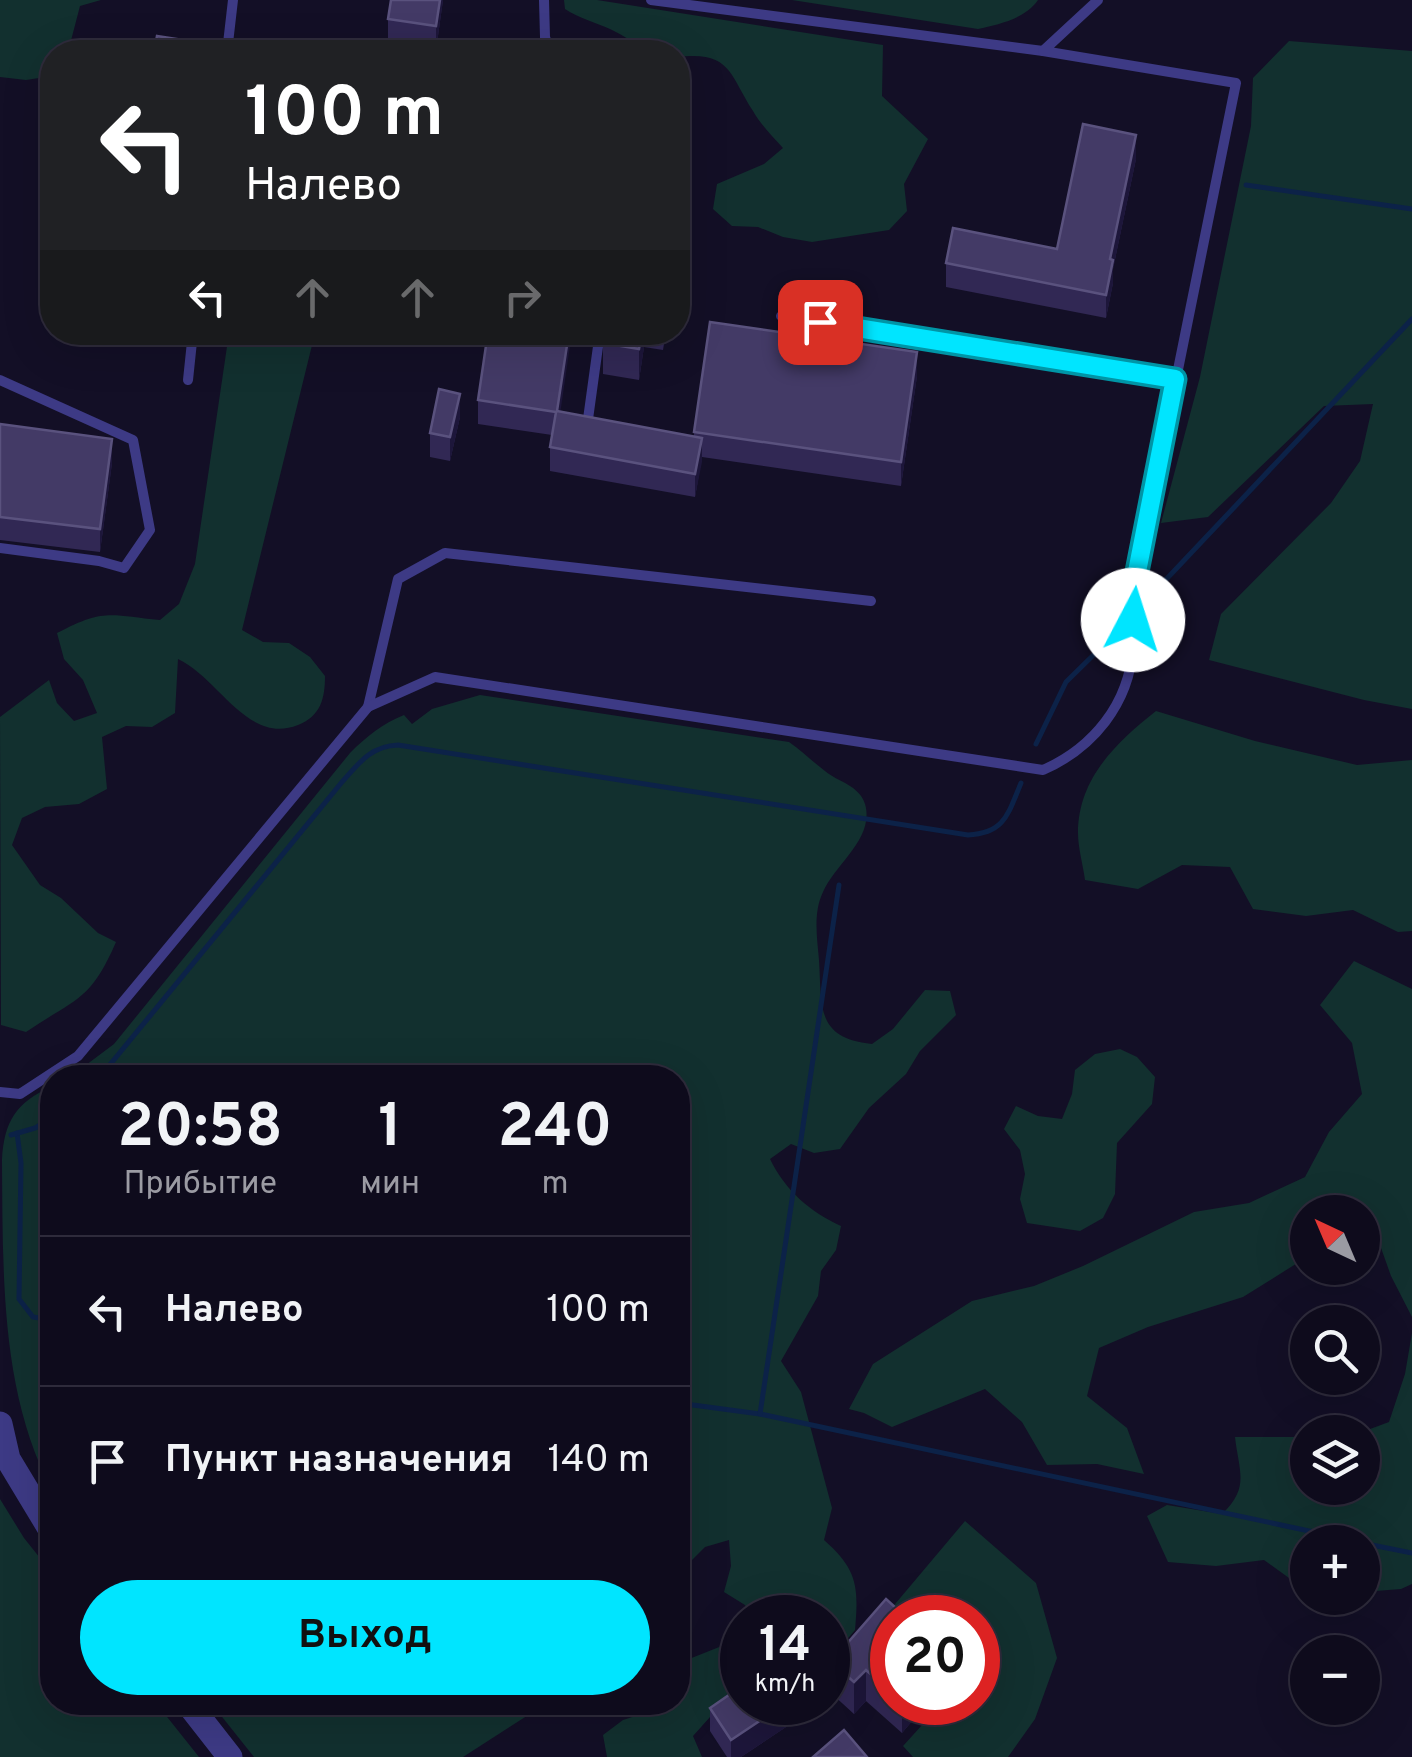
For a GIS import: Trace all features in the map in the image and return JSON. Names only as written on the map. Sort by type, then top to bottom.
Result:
[{"type":"street","points":[[0,1424],[8,1459],[40,1512]]},
{"type":"street","points":[[197,1715],[230,1757]]},
{"type":"lane","points":[[228,40],[233,0]]},
{"type":"lane","points":[[544,0],[546,40]]},
{"type":"lane","points":[[64,1065],[78,1056],[368,708],[435,677],[1043,770],[1088,744],[1117,702],[1134,649],[1133,592],[1236,83],[1042,51],[651,0]]},
{"type":"lane","points":[[1042,51],[1098,0]]},
{"type":"lane","points":[[781,316],[1175,379]]},
{"type":"lane","points":[[188,380],[192,345]]},
{"type":"lane","points":[[588,419],[598,345]]},
{"type":"lane","points":[[0,380],[133,440],[150,530],[124,568],[0,548]]},
{"type":"lane","points":[[368,708],[398,580],[445,553],[871,601]]},
{"type":"lane","points":[[0,1092],[20,1094],[40,1081]]},
{"type":"green space","points":[[0,0],[101,0],[80,6],[71,40],[40,40],[40,78],[0,77]]},
{"type":"green space","points":[[564,0],[597,0],[883,45],[882,96],[928,139],[904,184],[907,211],[889,230],[812,242],[758,227],[732,226],[713,209],[717,184],[764,164],[783,148],[760,121],[733,76],[719,62],[690,56],[690,40],[630,40],[565,9]]},
{"type":"green space","points":[[792,0],[1038,0],[1019,16],[978,29]]},
{"type":"green space","points":[[1289,41],[1412,51],[1412,709],[1209,660],[1221,614],[1331,503],[1360,461],[1373,404],[1324,406],[1208,517],[1161,523],[1200,377],[1251,126],[1253,78]]},
{"type":"green space","points":[[227,345],[312,345],[242,630],[263,642],[289,643],[310,657],[325,676],[323,699],[312,717],[298,725],[280,729],[264,726],[248,718],[178,659],[175,713],[152,727],[126,726],[102,737],[107,789],[79,804],[45,807],[22,818],[12,845],[40,885],[61,898],[98,933],[116,942],[98,977],[80,997],[26,1032],[1,1025],[0,717],[49,680],[57,703],[74,721],[97,713],[83,680],[64,659],[57,633],[107,615],[160,620],[179,604],[195,564]]},
{"type":"green space","points":[[480,695],[789,742],[853,788],[865,804],[864,828],[823,892],[818,908],[825,1017],[840,1035],[872,1044],[893,1029],[925,990],[950,991],[956,1015],[920,1051],[906,1074],[869,1108],[840,1149],[814,1153],[791,1144],[770,1159],[800,1199],[841,1226],[836,1250],[821,1271],[818,1296],[781,1361],[801,1392],[832,1508],[824,1540],[843,1560],[856,1590],[855,1630],[850,1636],[850,1595],[729,1595],[724,1592],[731,1566],[729,1540],[705,1547],[690,1562],[690,1065],[86,1065],[114,1044],[350,753],[382,726],[404,715],[412,724],[432,709]]},
{"type":"green space","points":[[1156,711],[1255,741],[1357,765],[1412,760],[1412,931],[1398,932],[1353,910],[1306,916],[1253,909],[1230,867],[1182,865],[1138,889],[1085,880],[1078,833],[1092,778],[1127,735]]},
{"type":"green space","points":[[1354,961],[1412,989],[1412,1317],[1380,1245],[1380,1195],[1290,1195],[1290,1268],[1243,1297],[1148,1327],[1099,1348],[1087,1396],[1127,1428],[1144,1474],[1097,1464],[1047,1465],[1022,1422],[985,1389],[892,1427],[849,1409],[873,1364],[972,1301],[1034,1286],[1194,1212],[1249,1203],[1305,1177],[1329,1132],[1362,1094],[1352,1043],[1320,1005]]},
{"type":"green space","points":[[1120,1049],[1137,1057],[1155,1077],[1152,1104],[1117,1143],[1115,1194],[1103,1218],[1080,1231],[1027,1223],[1020,1199],[1025,1174],[1020,1150],[1004,1129],[1016,1106],[1038,1116],[1062,1119],[1072,1094],[1075,1070],[1095,1054]]},
{"type":"green space","points":[[40,1093],[40,1463],[22,1413],[14,1372],[3,1245],[2,1160],[6,1134],[14,1115]]},
{"type":"green space","points":[[1412,1333],[1412,1584],[1380,1591],[1380,1525],[1290,1525],[1290,1579],[1264,1560],[1216,1566],[1168,1562],[1147,1516],[1167,1505],[1222,1514],[1239,1487],[1235,1437],[1290,1437],[1290,1505],[1380,1505],[1380,1425],[1389,1422],[1405,1374]]},
{"type":"green space","points":[[0,1499],[40,1558],[40,1715],[166,1715],[199,1757],[0,1757]]},
{"type":"green space","points":[[965,1521],[1036,1583],[1057,1658],[1035,1719],[1008,1757],[913,1757],[903,1746],[922,1725],[1000,1725],[1000,1595],[903,1595]]},
{"type":"green space","points":[[720,1647],[720,1711],[693,1736],[702,1757],[607,1757],[603,1735],[623,1720],[638,1715],[690,1715],[690,1659]]},
{"type":"green space","points":[[221,1715],[528,1715],[463,1757],[254,1757]]},
{"type":"building","points":[[391,0],[440,0],[436,26],[388,19]]},
{"type":"building","points":[[1083,124],[1136,135],[1106,295],[946,263],[953,228],[1057,249]]},
{"type":"building","points":[[710,322],[917,352],[901,462],[694,432]]},
{"type":"building","points":[[486,345],[567,345],[557,411],[702,438],[695,474],[550,447],[556,412],[478,400]]},
{"type":"building","points":[[439,389],[460,394],[450,437],[430,433]]},
{"type":"building","points":[[0,424],[112,439],[100,529],[0,517]]},
{"type":"building","points":[[870,1617],[870,1674],[866,1670],[854,1682],[850,1679],[850,1640]]},
{"type":"building","points":[[720,1701],[720,1723],[710,1708]]},
{"type":"building","points":[[721,1725],[754,1725],[731,1740]]},
{"type":"building","points":[[844,1730],[867,1757],[813,1757]]},
{"type":"waterway","points":[[1246,185],[1412,209]]},
{"type":"waterway","points":[[1141,606],[1412,319]]},
{"type":"waterway","points":[[1036,744],[1066,682],[1123,626]]},
{"type":"waterway","points":[[110,1065],[342,782],[366,757],[389,746],[968,835],[998,826],[1021,783]]},
{"type":"waterway","points":[[760,1414],[839,885]]},
{"type":"waterway","points":[[11,1135],[40,1125]]},
{"type":"waterway","points":[[17,1133],[21,1163],[19,1299],[33,1317],[40,1318]]},
{"type":"waterway","points":[[690,1405],[760,1414],[1290,1527]]},
{"type":"waterway","points":[[1380,1547],[1412,1553]]},
{"type":"route","points":[[820,322],[1175,379],[1133,592],[1133,620]]}]
